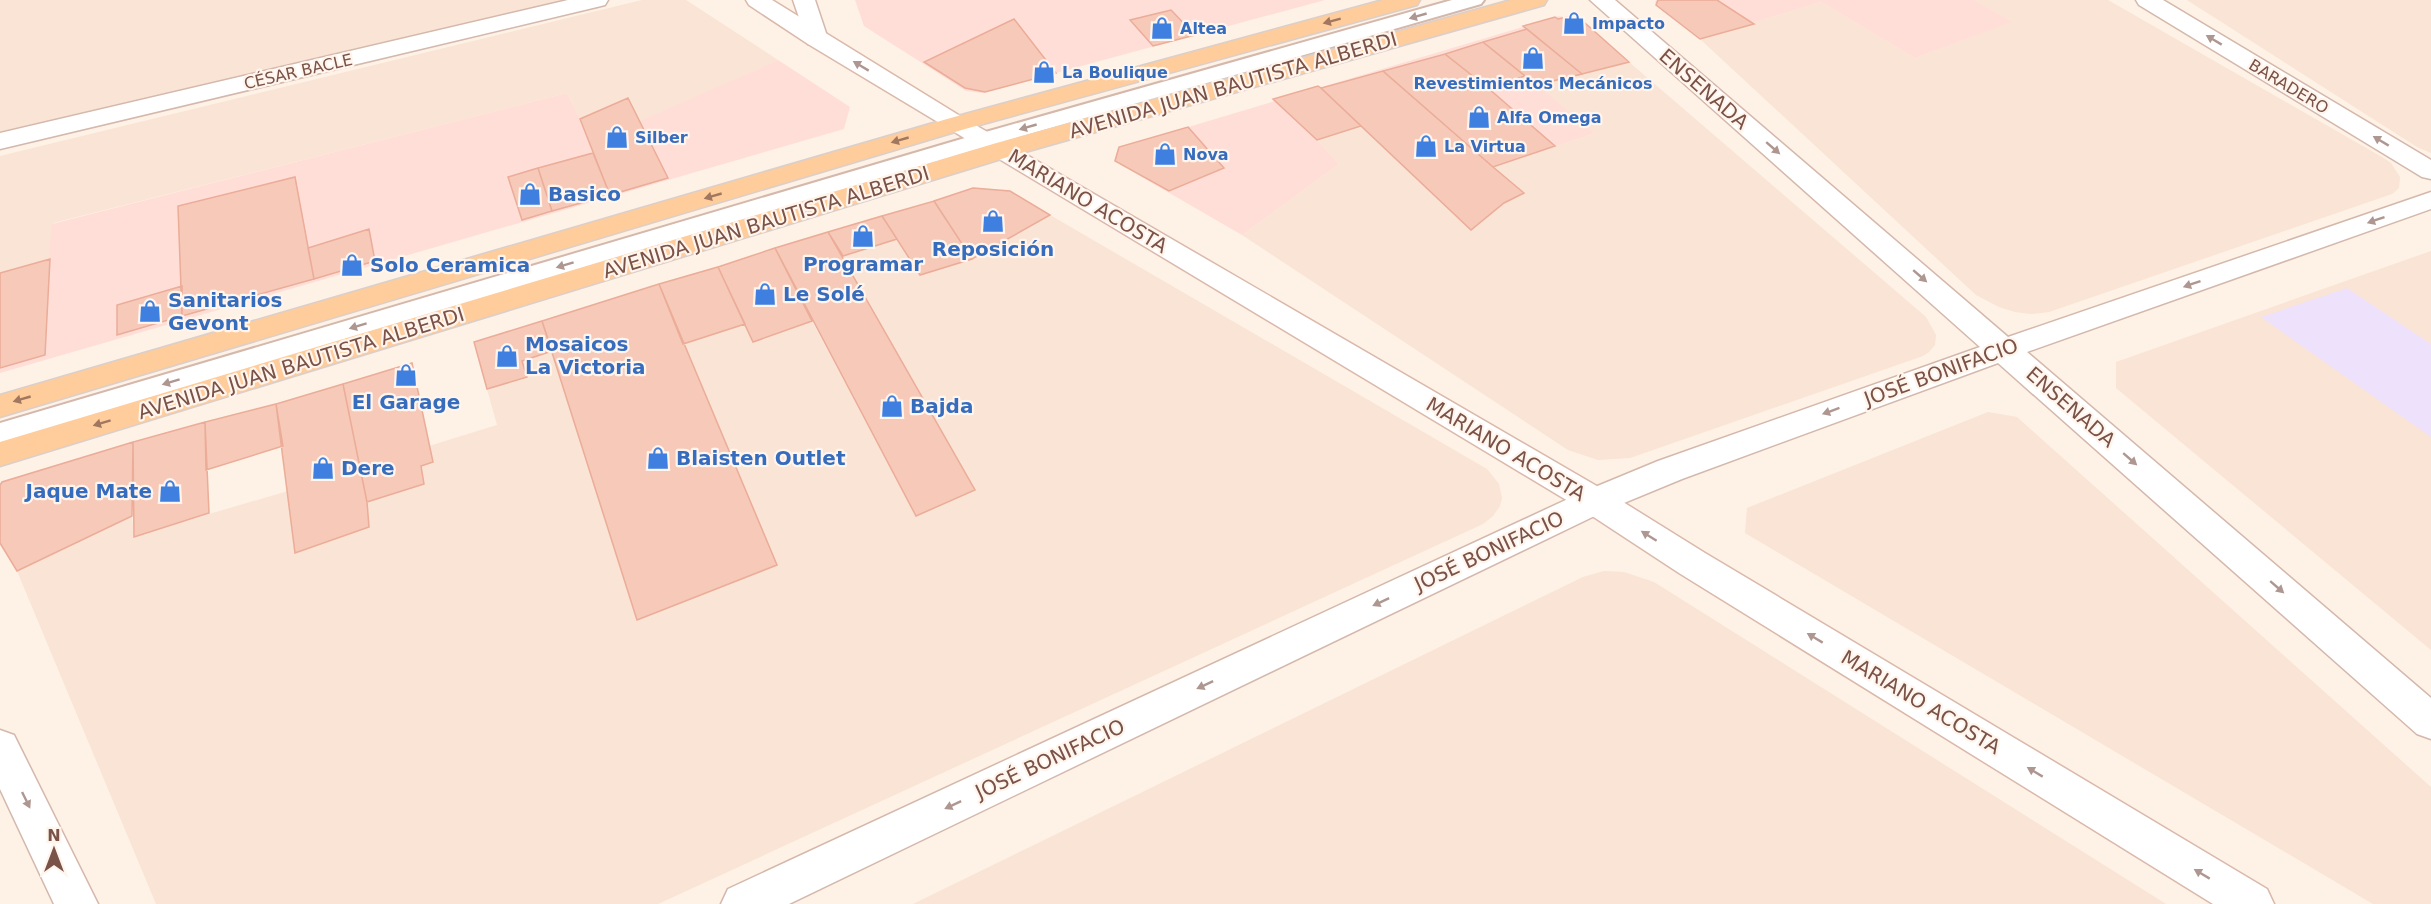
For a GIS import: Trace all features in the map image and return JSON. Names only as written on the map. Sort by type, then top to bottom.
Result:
[{"type":"main road","name":"AVENIDA JUAN BAUTISTA ALBERDI","points":[[0,406],[956,124],[1409,0]]},
{"type":"main road","name":"AVENIDA JUAN BAUTISTA ALBERDI","points":[[0,454],[993,145],[1536,0]]},
{"type":"street","name":"CÉSAR BACLE","points":[[0,141],[597,0]]},
{"type":"street","name":"MARIANO ACOSTA","points":[[757,0],[816,39],[956,124],[1595,501],[1713,576],[2252,904]]},
{"type":"street","points":[[804,0],[816,39]]},
{"type":"street","name":"ENSENADA","points":[[1601,0],[2005,349],[2431,722]]},
{"type":"street","name":"BARADERO","points":[[2147,0],[2431,171]]},
{"type":"street","name":"JOSÉ BONIFACIO","points":[[743,904],[1595,501],[1670,470],[2005,349],[2431,200]]},
{"type":"street","points":[[0,747],[76,904]]},
{"type":"lane","points":[[0,433],[993,145],[1474,0]]},
{"type":"shaded area","points":[[0,0],[565,0],[0,132]]},
{"type":"shaded area","points":[[642,0],[686,0],[778,60],[640,122],[580,119],[567,93],[53,223],[50,259],[0,273],[0,156]]},
{"type":"shaded area","points":[[855,0],[1325,0],[982,93],[966,91],[864,26]]},
{"type":"shaded area","points":[[1656,0],[1974,0],[2012,22],[1915,58],[1821,2],[1700,39],[1655,3]]},
{"type":"shaded area","points":[[1974,0],[2108,0],[2382,157],[2391,163],[2400,177],[2399,188],[2392,194],[2049,312],[2031,314],[2015,312],[1999,307],[1976,295],[1700,39],[1821,2],[1915,58],[2011,22]]},
{"type":"shaded area","points":[[2187,0],[2431,0],[2431,153],[2417,147]]},
{"type":"shaded area","points":[[1559,16],[1578,20],[1629,62],[1537,85],[1595,133],[1494,167],[1524,193],[1504,203],[1471,230],[1361,126],[1317,140],[1339,164],[1242,235],[1114,161],[1118,148]]},
{"type":"shaded area","points":[[778,60],[850,107],[844,129],[0,373],[0,273],[49,259],[52,224],[567,93],[580,119],[628,98],[640,121]]},
{"type":"shaded area","points":[[1629,62],[1926,317],[1936,335],[1935,345],[1929,352],[1630,458],[1598,460],[1568,450],[1242,235],[1339,164],[1317,140],[1361,126],[1471,229],[1493,167],[1595,133],[1536,85]]},
{"type":"shaded area","points":[[1050,215],[1487,469],[1499,484],[1502,498],[1500,506],[1483,524],[658,904],[156,904],[17,571],[132,516],[134,536],[288,491],[295,553],[369,527],[367,502],[424,484],[421,466],[429,446],[497,425],[487,389],[526,377],[522,361],[552,351],[637,620],[683,344],[745,324],[753,342],[812,321],[915,515],[975,490],[843,256],[897,239],[972,259]]},
{"type":"shaded area","points":[[2431,251],[2431,650],[2116,388],[2116,362]]},
{"type":"shaded area","points":[[2347,288],[2431,344],[2431,437],[2261,317]]},
{"type":"shaded area","points":[[1988,412],[2017,417],[2431,787],[2431,904],[2373,904],[1745,533],[1747,508]]},
{"type":"shaded area","points":[[1604,571],[1624,572],[1654,582],[2166,904],[913,904],[1583,577]]},
{"type":"building","points":[[1658,0],[1717,0],[1754,24],[1700,39],[1656,5]]},
{"type":"building","name":"Altea","points":[[1171,10],[1195,35],[1153,46],[1130,20]]},
{"type":"building","points":[[1571,16],[1580,23],[1585,23],[1629,62],[1582,74],[1523,26],[1555,17],[1558,19]]},
{"type":"building","points":[[1014,19],[1056,73],[985,92],[965,88],[924,62]]},
{"type":"building","name":"Revestimientos Mecánicos","points":[[1527,29],[1582,74],[1536,85],[1483,42]]},
{"type":"building","points":[[1483,42],[1525,76],[1488,88],[1445,54]]},
{"type":"building","name":"Alfa Omega","points":[[1445,54],[1555,146],[1493,167],[1383,71]]},
{"type":"building","name":"La Virtua","points":[[1383,71],[1524,193],[1504,203],[1471,230],[1321,88]]},
{"type":"building","points":[[1318,86],[1361,126],[1317,140],[1273,99]]},
{"type":"building","name":"Silber","points":[[628,98],[668,178],[610,195],[580,119]]},
{"type":"building","name":"Nova","points":[[1188,127],[1224,168],[1169,191],[1115,161],[1119,147]]},
{"type":"building","points":[[593,153],[610,195],[552,211],[538,168]]},
{"type":"building","name":"Basico","points":[[538,168],[552,211],[522,220],[508,177]]},
{"type":"building","points":[[295,177],[314,279],[182,316],[178,206]]},
{"type":"building","name":"Reposición","points":[[973,188],[1010,191],[1050,215],[972,259],[934,201]]},
{"type":"building","points":[[934,201],[972,259],[920,275],[882,216]]},
{"type":"building","name":"Programar","points":[[882,216],[897,239],[843,256],[828,232]]},
{"type":"building","points":[[369,229],[375,261],[314,279],[308,248]]},
{"type":"building","name":"Bajda","points":[[828,232],[975,490],[916,516],[775,248]]},
{"type":"building","name":"Le Solé","points":[[775,248],[812,321],[753,342],[718,267]]},
{"type":"building","points":[[50,259],[45,355],[0,368],[0,273]]},
{"type":"building","points":[[718,267],[745,324],[683,344],[659,284]]},
{"type":"building","name":"Blaisten Outlet","points":[[659,284],[777,565],[637,620],[542,321]]},
{"type":"building","name":"Sanitarios Gevont","points":[[182,286],[182,316],[117,335],[117,305]]},
{"type":"building","name":"Mosaicos La Victoria","points":[[542,321],[552,351],[522,361],[527,377],[487,389],[474,342]]},
{"type":"building","points":[[412,363],[433,462],[421,466],[424,484],[367,502],[343,384]]},
{"type":"building","name":"Dere","points":[[343,384],[367,502],[369,527],[295,553],[276,404]]},
{"type":"building","points":[[276,404],[283,446],[206,470],[205,422]]},
{"type":"building","name":"Jaque Mate","points":[[205,422],[209,513],[134,537],[133,442]]},
{"type":"building","points":[[133,442],[132,516],[17,571],[0,543],[0,485],[2,482]]},
{"type":"place","name":"Impacto","points":[[1574,23]]},
{"type":"place","name":"Altea","points":[[1162,28]]},
{"type":"place","name":"Revestimientos Mecánicos","points":[[1533,58]]},
{"type":"place","name":"La Boulique","points":[[1044,72]]},
{"type":"place","name":"Alfa Omega","points":[[1479,117]]},
{"type":"place","name":"Silber","points":[[617,137]]},
{"type":"place","name":"La Virtua","points":[[1426,146]]},
{"type":"place","name":"Nova","points":[[1165,154]]},
{"type":"place","name":"Basico","points":[[530,194]]},
{"type":"place","name":"Reposición","points":[[993,221]]},
{"type":"place","name":"Programar","points":[[863,236]]},
{"type":"place","name":"Solo Ceramica","points":[[352,265]]},
{"type":"place","name":"Le Solé","points":[[765,294]]},
{"type":"place","name":"Sanitarios Gevont","points":[[150,311]]},
{"type":"place","name":"Mosaicos La Victoria","points":[[507,356]]},
{"type":"place","name":"El Garage","points":[[406,375]]},
{"type":"place","name":"Bajda","points":[[892,406]]},
{"type":"place","name":"Blaisten Outlet","points":[[658,458]]},
{"type":"place","name":"Dere","points":[[323,468]]},
{"type":"place","name":"Jaque Mate","points":[[170,491]]}]
